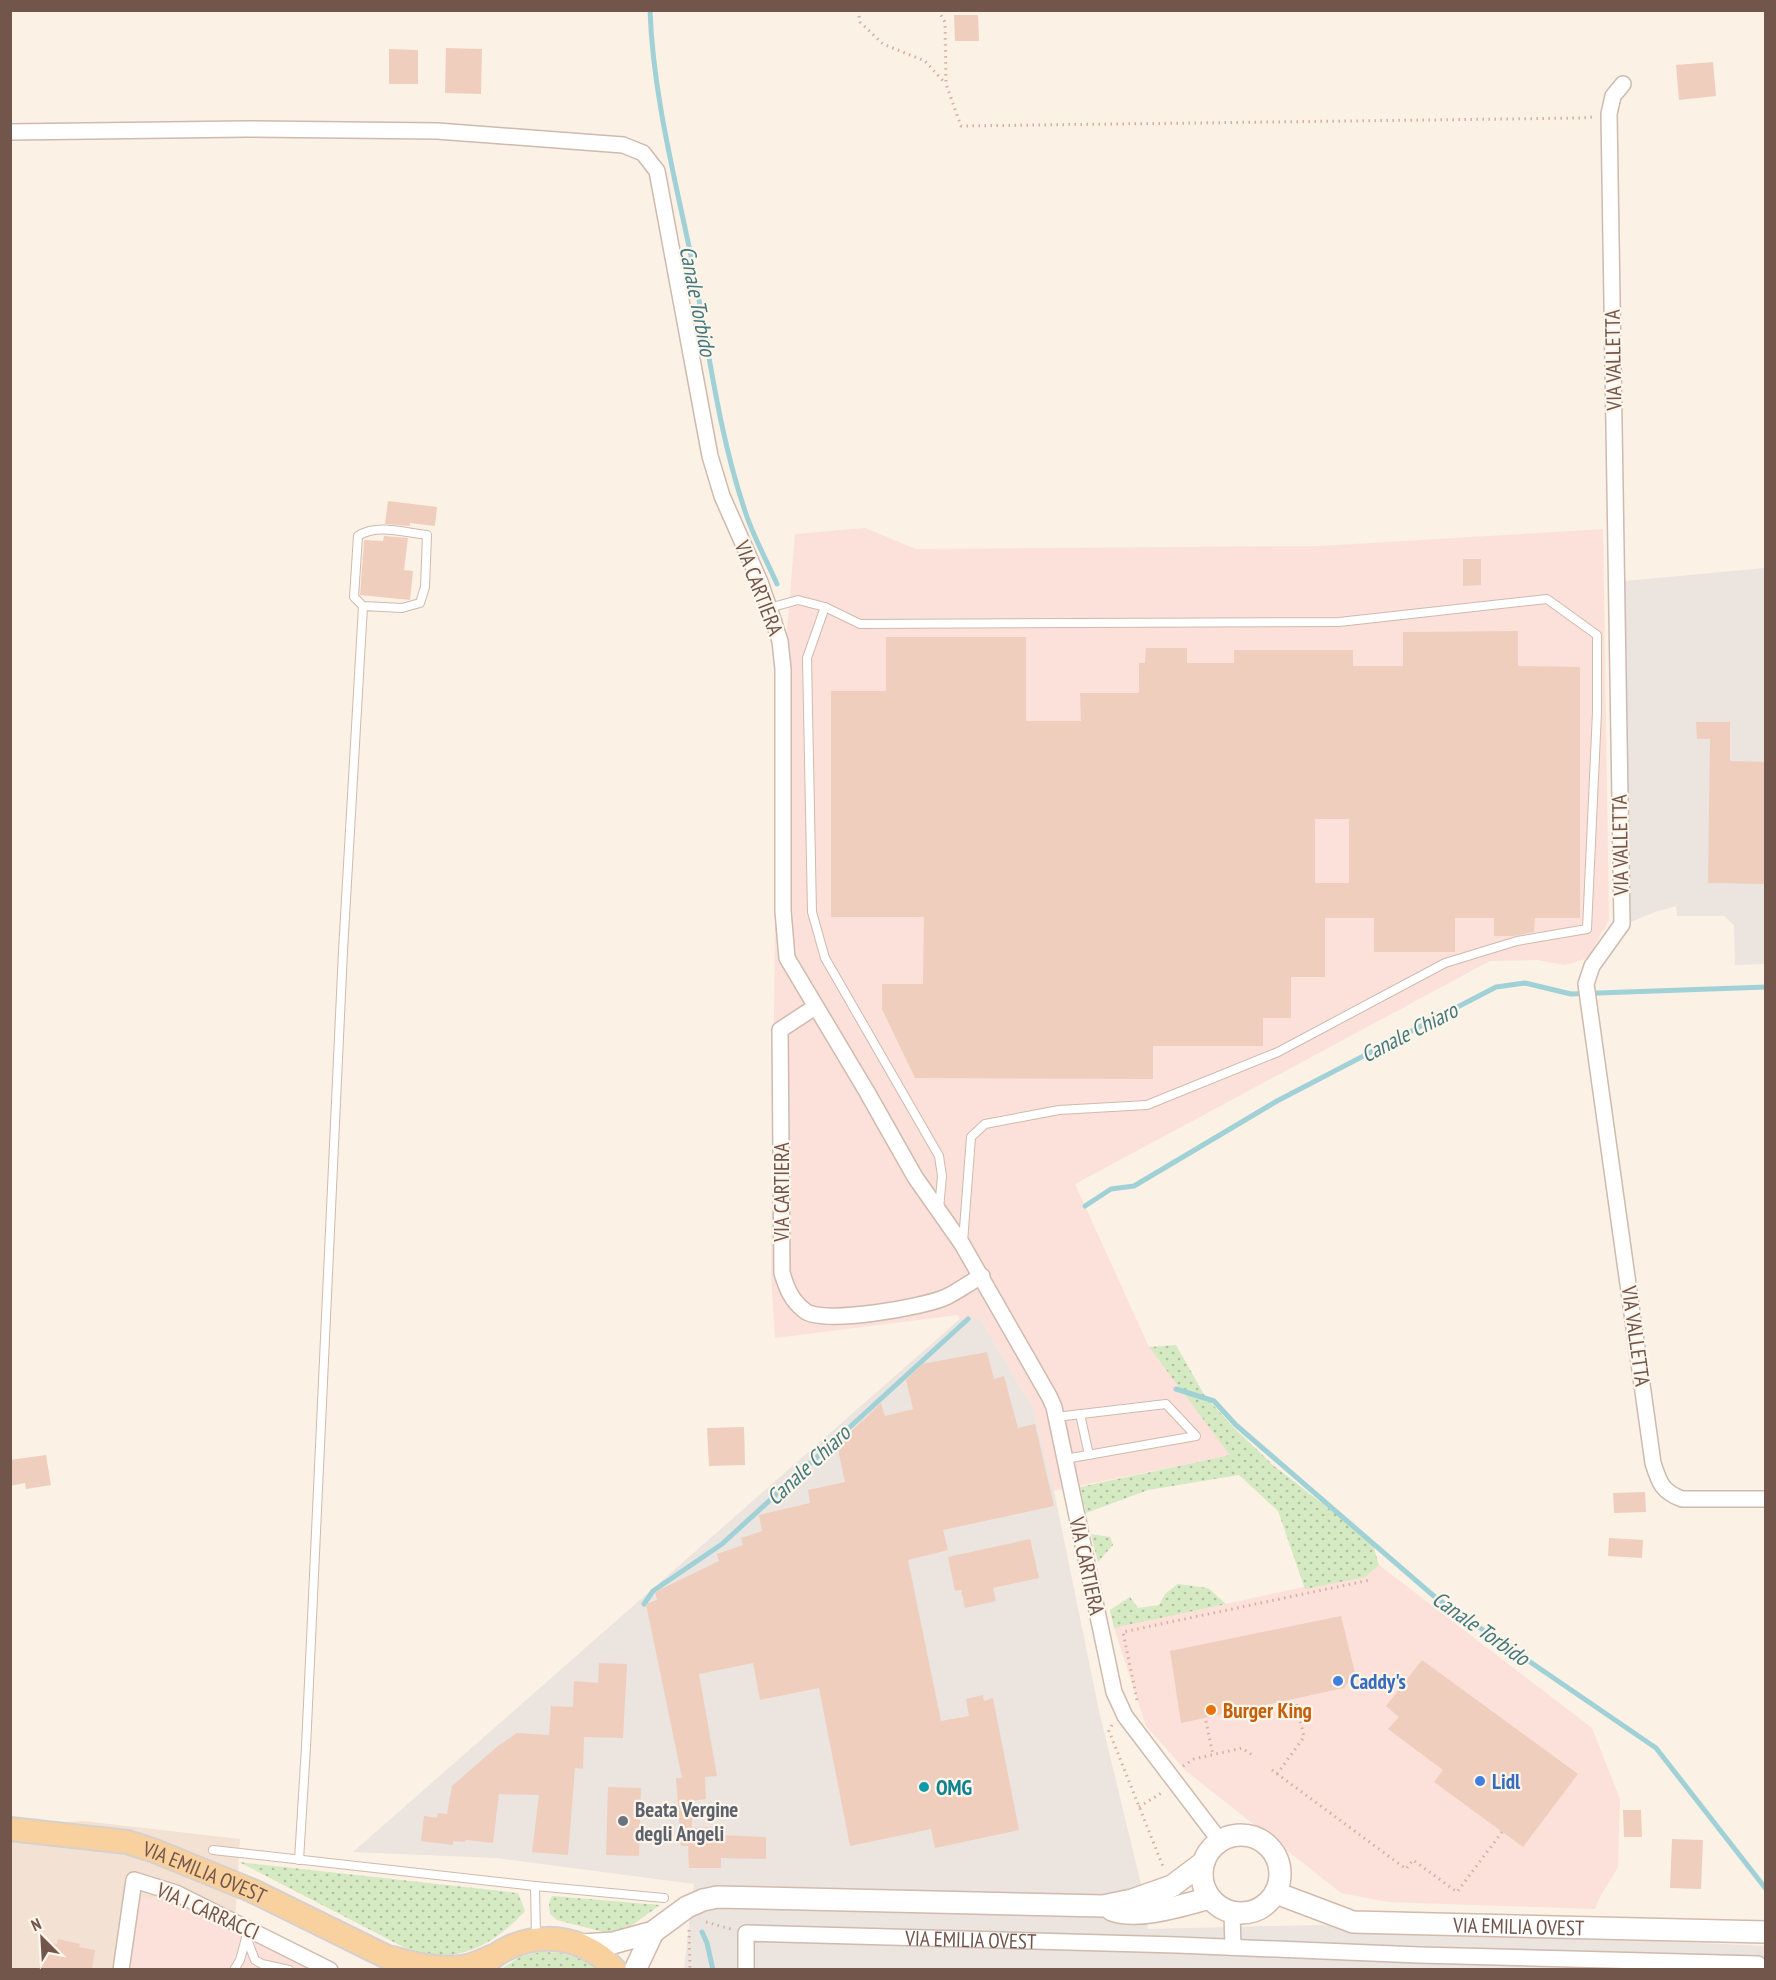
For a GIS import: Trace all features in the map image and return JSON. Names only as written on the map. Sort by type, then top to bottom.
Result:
[{"type":"main road","name":"VIA EMILIA OVEST","points":[[10,1829],[127,1842],[155,1851],[253,1891],[387,1957],[406,1970]]},
{"type":"main road","points":[[1245,1835],[1257,1838],[1268,1845],[1276,1856],[1280,1868],[1280,1881],[1276,1893],[1268,1903],[1257,1910],[1245,1913],[1232,1912],[1220,1907],[1210,1899],[1203,1881],[1204,1862],[1210,1850],[1220,1841],[1232,1836],[1245,1835]]},
{"type":"main road","name":"VIA EMILIA OVEST","points":[[583,1946],[613,1943],[653,1932],[695,1904],[730,1897],[1103,1906],[1132,1900],[1172,1886],[1204,1862]]},
{"type":"main road","name":"VIA EMILIA OVEST","points":[[1276,1893],[1353,1922],[1766,1932]]},
{"type":"main road","name":"VIA EMILIA OVEST","points":[[1103,1906],[1122,1914],[1152,1911],[1210,1899]]},
{"type":"main road","name":"VIA EMILIA OVEST","points":[[635,1970],[653,1932]]},
{"type":"main road","points":[[536,1938],[560,1939],[583,1946],[597,1953],[615,1970]]},
{"type":"main road","name":"VIA EMILIA OVEST","points":[[387,1957],[418,1966],[465,1967],[485,1963],[512,1945],[536,1938]]},
{"type":"street","name":"VIA VALLETTA","points":[[1623,84],[1613,96],[1609,114],[1622,924],[1592,966],[1587,990],[1653,1463],[1657,1475],[1670,1495],[1682,1499],[1766,1499]]},
{"type":"street","name":"VIA CARTIERA","points":[[10,132],[246,129],[436,131],[623,145],[643,153],[657,171],[710,456],[722,496],[760,582],[780,641],[783,669],[784,944],[787,958],[915,1177],[982,1276],[1049,1396],[1056,1417],[1114,1692],[1125,1716],[1220,1841]]},
{"type":"street","name":"VIA CARTIERA","points":[[816,1007],[780,1030],[782,1273],[789,1294],[807,1313],[825,1317],[880,1312],[946,1298],[982,1276]]},
{"type":"street","name":"VIA I CARRACCI","points":[[121,1970],[134,1880],[177,1893],[248,1933],[330,1970]]},
{"type":"street","points":[[1232,1912],[1233,1947]]},
{"type":"street","points":[[746,1934],[746,1970]]},
{"type":"street","name":"VIA EMILIA OVEST","points":[[746,1934],[1233,1947],[1418,1962],[1758,1964],[1758,1970]]},
{"type":"lane","points":[[299,1860],[343,951],[363,606],[354,597],[358,536],[374,529],[427,535],[425,587],[420,603],[402,608],[363,606]]},
{"type":"lane","points":[[769,608],[798,600],[825,607],[860,624],[1339,622],[1547,598],[1597,635],[1597,712],[1587,929],[1517,941],[1445,963],[1278,1052],[1148,1105],[1059,1110],[985,1124],[970,1137],[962,1244]]},
{"type":"lane","points":[[825,607],[807,658],[812,912],[825,958],[939,1156],[942,1176],[939,1211]]},
{"type":"lane","points":[[1056,1417],[1166,1404],[1196,1436],[1065,1459]]},
{"type":"lane","points":[[1080,1414],[1089,1455]]},
{"type":"lane","points":[[213,1850],[664,1898]]},
{"type":"lane","points":[[535,1886],[536,1938]]},
{"type":"lane","points":[[234,1970],[240,1960],[248,1933]]},
{"type":"lane","points":[[248,1933],[255,1960],[262,1964],[289,1970]]},
{"type":"lane","points":[[240,1960],[241,1970]]},
{"type":"path","points":[[858,10],[860,22],[883,44],[925,61],[946,84]]},
{"type":"path","points":[[938,10],[945,22],[946,84],[961,126],[1582,118],[1609,114]]},
{"type":"path","points":[[1138,1706],[1123,1632],[1370,1580]]},
{"type":"path","points":[[1277,1774],[1304,1737],[1296,1702]]},
{"type":"path","points":[[1118,1721],[1110,1727],[1109,1731],[1168,1879]]},
{"type":"path","points":[[1206,1721],[1213,1755]]},
{"type":"path","points":[[1184,1772],[1183,1765],[1189,1761],[1242,1748],[1254,1758]]},
{"type":"path","points":[[1272,1770],[1406,1869],[1413,1860],[1457,1892],[1502,1832]]},
{"type":"path","points":[[1139,1807],[1165,1790]]},
{"type":"path","points":[[690,1970],[688,1930],[708,1921],[746,1934]]},
{"type":"shaded area","points":[[865,528],[916,549],[1320,546],[1603,529],[1609,920],[1588,958],[1565,965],[1537,960],[1490,961],[1075,1184],[1149,1347],[1231,1455],[1054,1491],[1033,1408],[980,1319],[960,1319],[958,1315],[775,1338],[771,1274],[777,751],[795,534]]},
{"type":"shaded area","points":[[1765,568],[1765,964],[1735,965],[1734,925],[1724,916],[1677,916],[1676,906],[1631,922],[1614,582]]},
{"type":"shaded area","points":[[960,1319],[980,1319],[1033,1408],[1054,1491],[1099,1711],[1141,1884],[1148,1929],[1320,1925],[1765,1946],[1765,1969],[684,1969],[694,1884],[496,1858],[353,1852]]},
{"type":"shaded area","points":[[1379,1565],[1592,1728],[1620,1799],[1618,1867],[1595,1909],[1388,1902],[1341,1893],[1186,1771],[1146,1726],[1114,1628],[1369,1573]]},
{"type":"shaded area","points":[[83,1821],[240,1839],[235,1923],[140,1897],[130,1969],[11,1970],[11,1825]]},
{"type":"shaded area","points":[[140,1896],[235,1923],[322,1970],[130,1970]]},
{"type":"green space","points":[[1176,1345],[1205,1396],[1236,1430],[1274,1466],[1372,1542],[1379,1565],[1365,1577],[1305,1589],[1278,1511],[1239,1475],[1148,1490],[1086,1513],[1080,1487],[1230,1455],[1149,1347]]},
{"type":"green space","points":[[1091,1534],[1110,1537],[1113,1545],[1098,1562]]},
{"type":"green space","points":[[1178,1584],[1208,1588],[1226,1604],[1114,1628],[1110,1610],[1130,1597],[1138,1608],[1159,1605],[1165,1594]]},
{"type":"green space","points":[[239,1862],[518,1893],[525,1911],[508,1928],[479,1947],[441,1956],[415,1953]]},
{"type":"green space","points":[[552,1896],[660,1905],[631,1926],[607,1933],[557,1920],[550,1914],[549,1903]]},
{"type":"green space","points":[[541,1952],[571,1956],[598,1969],[500,1970],[521,1956]]},
{"type":"building","points":[[954,15],[978,15],[979,41],[955,41]]},
{"type":"building","points":[[446,48],[482,49],[481,94],[445,93]]},
{"type":"building","points":[[389,49],[418,50],[418,84],[389,84]]},
{"type":"building","points":[[1713,62],[1716,96],[1679,100],[1676,65]]},
{"type":"building","points":[[388,501],[437,507],[435,526],[410,523],[410,526],[385,524]]},
{"type":"building","points":[[384,536],[408,538],[404,570],[413,571],[410,600],[360,595],[364,540],[383,541]]},
{"type":"building","points":[[1463,559],[1481,559],[1481,585],[1463,586]]},
{"type":"building","points":[[1518,631],[1518,666],[1580,667],[1580,918],[1535,918],[1534,932],[1514,936],[1494,936],[1494,918],[1455,918],[1455,952],[1374,952],[1374,918],[1325,918],[1325,977],[1291,977],[1291,1018],[1263,1018],[1263,1046],[1153,1046],[1153,1079],[915,1078],[882,1009],[882,984],[923,984],[924,917],[831,917],[831,691],[886,691],[886,637],[1026,637],[1026,721],[1081,721],[1080,693],[1139,693],[1139,663],[1145,663],[1146,648],[1187,648],[1187,663],[1234,663],[1234,650],[1353,650],[1353,666],[1403,666],[1403,632]],"holes":[[[1315,819],[1349,819],[1349,883],[1315,883]]]},
{"type":"building","points":[[1696,722],[1730,722],[1730,761],[1766,762],[1766,884],[1708,883],[1710,739],[1697,739]]},
{"type":"building","points":[[987,1352],[994,1379],[1004,1376],[1018,1428],[1035,1424],[1054,1506],[943,1530],[948,1550],[908,1560],[941,1721],[969,1716],[966,1699],[983,1695],[984,1701],[993,1698],[1019,1830],[935,1848],[931,1829],[850,1846],[819,1688],[760,1700],[753,1663],[699,1674],[717,1776],[705,1777],[706,1799],[692,1801],[692,1828],[721,1827],[721,1835],[766,1837],[766,1859],[721,1858],[721,1868],[689,1868],[688,1846],[681,1846],[676,1778],[682,1778],[646,1604],[657,1600],[655,1592],[719,1561],[717,1554],[743,1545],[741,1538],[762,1531],[759,1515],[810,1503],[808,1490],[845,1482],[837,1445],[881,1403],[885,1416],[913,1409],[906,1380],[922,1364]]},
{"type":"building","points":[[744,1427],[745,1465],[709,1466],[707,1428]]},
{"type":"building","points":[[46,1455],[51,1485],[26,1489],[25,1483],[10,1486],[10,1460]]},
{"type":"building","points":[[1645,1492],[1646,1512],[1614,1513],[1613,1493]]},
{"type":"building","points":[[1609,1538],[1643,1540],[1642,1558],[1608,1556]]},
{"type":"building","points":[[1030,1539],[1039,1578],[993,1588],[996,1601],[965,1608],[961,1590],[955,1591],[948,1557]]},
{"type":"building","points":[[1341,1616],[1355,1673],[1344,1688],[1181,1723],[1170,1651]]},
{"type":"building","points":[[1422,1660],[1578,1774],[1523,1847],[1434,1782],[1443,1770],[1388,1729],[1399,1717],[1386,1706]]},
{"type":"building","points":[[599,1663],[627,1664],[623,1738],[584,1737],[583,1769],[575,1768],[568,1855],[532,1852],[539,1795],[499,1794],[493,1843],[466,1840],[465,1842],[453,1841],[453,1845],[421,1841],[424,1816],[437,1818],[438,1813],[447,1814],[452,1786],[499,1745],[517,1733],[549,1735],[551,1706],[573,1707],[574,1681],[598,1683]]},
{"type":"building","name":"Beata Vergine degli Angeli","points":[[608,1787],[641,1788],[639,1856],[606,1855]]},
{"type":"building","points":[[1623,1810],[1641,1810],[1642,1837],[1624,1837]]},
{"type":"building","points":[[1672,1839],[1703,1840],[1701,1889],[1670,1888]]},
{"type":"building","points":[[58,1939],[95,1950],[92,1970],[39,1970],[44,1942],[57,1944]]},
{"type":"waterway","name":"Canale Torbido","points":[[650,10],[660,105],[728,452],[746,514],[777,584]]},
{"type":"waterway","name":"Canale Chiaro","points":[[1085,1206],[1111,1189],[1134,1186],[1277,1101],[1496,987],[1525,983],[1571,994],[1766,987]]},
{"type":"waterway","name":"Canale Chiaro","points":[[644,1604],[653,1591],[722,1544],[968,1319]]},
{"type":"waterway","name":"Canale Torbido","points":[[1176,1389],[1214,1401],[1236,1425],[1435,1597],[1656,1748],[1766,1889]]},
{"type":"waterway","name":"Canale Chiaro","points":[[702,1932],[713,1970]]},
{"type":"place","name":"Caddy's","points":[[1338,1681]]},
{"type":"place","name":"Burger King","points":[[1211,1710]]},
{"type":"place","name":"Lidl","points":[[1480,1781]]},
{"type":"place","name":"OMG","points":[[924,1787]]},
{"type":"place","name":"Beata Vergine degli Angeli","points":[[623,1821]]}]
